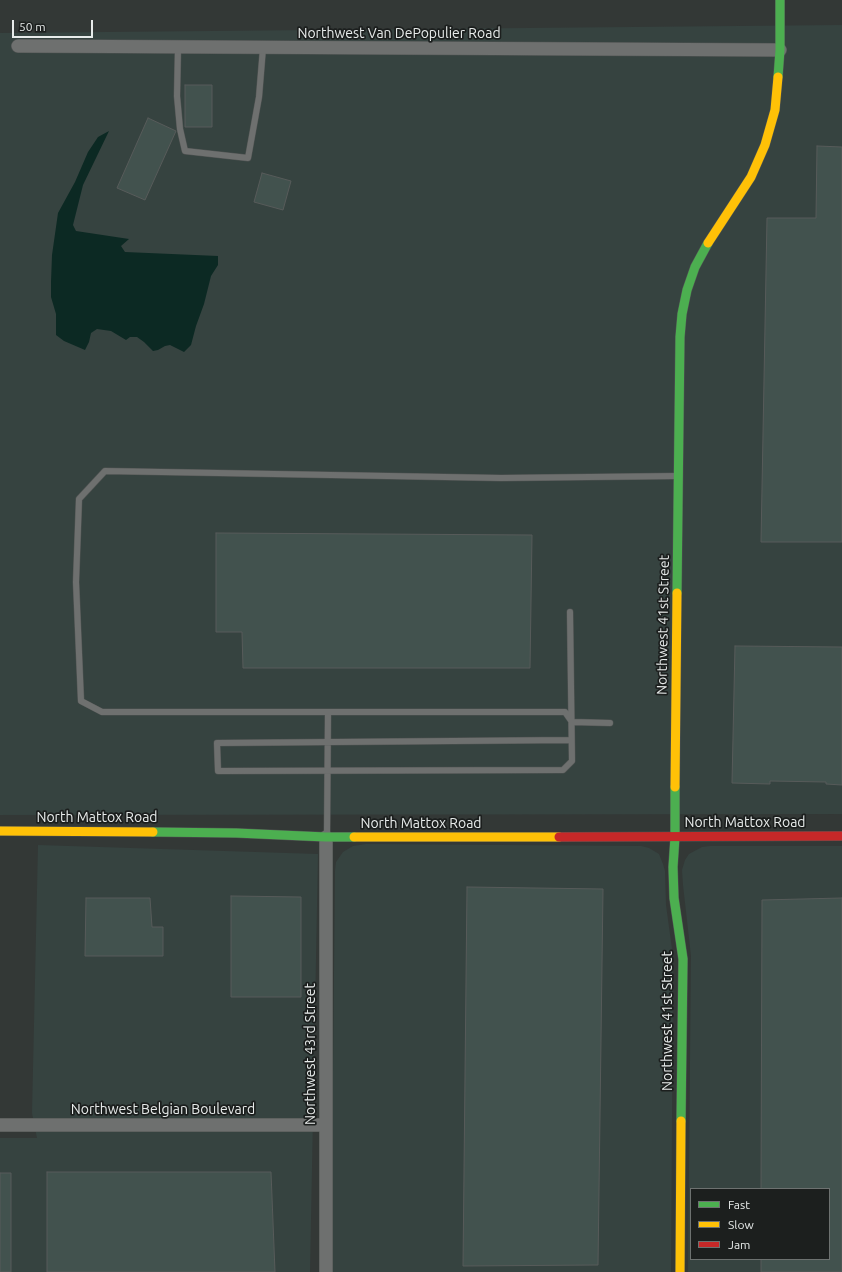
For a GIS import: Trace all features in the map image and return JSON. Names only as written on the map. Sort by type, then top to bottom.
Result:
[{"type":"street","name":"Northwest 41st Street","points":[[680,1272],[683,959],[674,898],[673,867],[675,837],[680,337],[682,314],[687,290],[695,267],[709,242],[751,177],[765,145],[775,110],[780,50],[780,0]]},
{"type":"street","name":"Northwest Van DePopulier Road","points":[[18,46],[780,50]]},
{"type":"street","name":"North Mattox Road","points":[[0,831],[242,833],[326,837],[842,836]]},
{"type":"street","name":"Northwest 43rd Street","points":[[326,837],[326,1272]]},
{"type":"street","name":"Northwest Belgian Boulevard","points":[[0,1125],[326,1125]]},
{"type":"lane","points":[[178,48],[177,96],[180,129],[185,151],[248,158],[259,97],[263,48]]},
{"type":"lane","points":[[610,723],[572,722],[564,712],[102,712],[81,701],[76,582],[79,499],[105,471],[501,478],[678,476]]},
{"type":"lane","points":[[570,612],[572,761],[563,770],[218,771],[217,743],[571,740]]},
{"type":"lane","points":[[326,837],[328,712]]},
{"type":"shaded area","points":[[842,25],[842,814],[0,815],[0,33]]},
{"type":"shaded area","points":[[109,131],[83,185],[73,225],[76,231],[129,239],[121,246],[125,252],[218,256],[218,265],[211,276],[191,345],[184,352],[170,345],[153,351],[137,337],[130,337],[126,340],[111,331],[97,329],[91,333],[85,350],[64,341],[56,335],[56,314],[51,297],[51,282],[52,255],[58,213],[75,182],[88,152],[98,137]]},
{"type":"shaded area","points":[[366,844],[641,846],[649,848],[659,854],[665,871],[666,905],[673,962],[671,1272],[331,1272],[335,871],[336,862],[343,852],[353,846]]},
{"type":"shaded area","points":[[38,845],[318,854],[310,1272],[0,1272],[0,1138],[37,1138],[32,1113]]},
{"type":"shaded area","points":[[710,846],[842,846],[842,1272],[688,1272],[691,956],[682,870],[685,860],[689,854],[702,847]]},
{"type":"building","points":[[185,85],[212,85],[212,127],[185,127]]},
{"type":"building","points":[[148,118],[176,131],[145,200],[117,188]]},
{"type":"building","points":[[817,146],[842,147],[842,542],[761,542],[767,218],[816,218]]},
{"type":"building","points":[[262,173],[291,181],[283,210],[254,202]]},
{"type":"building","points":[[216,533],[532,535],[530,668],[243,668],[242,632],[216,632]]},
{"type":"building","points":[[735,646],[842,647],[842,785],[826,784],[826,782],[770,781],[770,784],[732,783]]},
{"type":"building","points":[[467,887],[603,889],[598,1265],[463,1266]]},
{"type":"building","points":[[231,896],[301,897],[301,997],[231,997]]},
{"type":"building","points":[[86,898],[150,898],[152,927],[163,927],[163,956],[85,956]]},
{"type":"building","points":[[842,898],[842,1272],[761,1272],[761,1260],[830,1260],[830,1188],[761,1188],[762,900]]},
{"type":"building","points":[[47,1172],[271,1172],[275,1272],[47,1272]]},
{"type":"building","points":[[0,1173],[11,1173],[11,1272],[0,1272]]},
{"type":"traffic: fast","points":[[778,77],[780,50],[780,0]]},
{"type":"traffic: fast","points":[[677,593],[680,337],[682,314],[687,290],[695,267],[708,243]]},
{"type":"traffic: fast","points":[[675,787],[675,837],[673,867],[674,898],[683,959],[681,1121]]},
{"type":"traffic: fast","points":[[153,832],[354,837]]},
{"type":"traffic: slow","points":[[708,243],[751,177],[765,145],[775,110],[778,77]]},
{"type":"traffic: slow","points":[[675,787],[677,593]]},
{"type":"traffic: slow","points":[[0,831],[153,832]]},
{"type":"traffic: slow","points":[[354,837],[559,837]]},
{"type":"traffic: slow","points":[[680,1272],[681,1121]]},
{"type":"traffic: jam","points":[[559,837],[842,836]]}]
